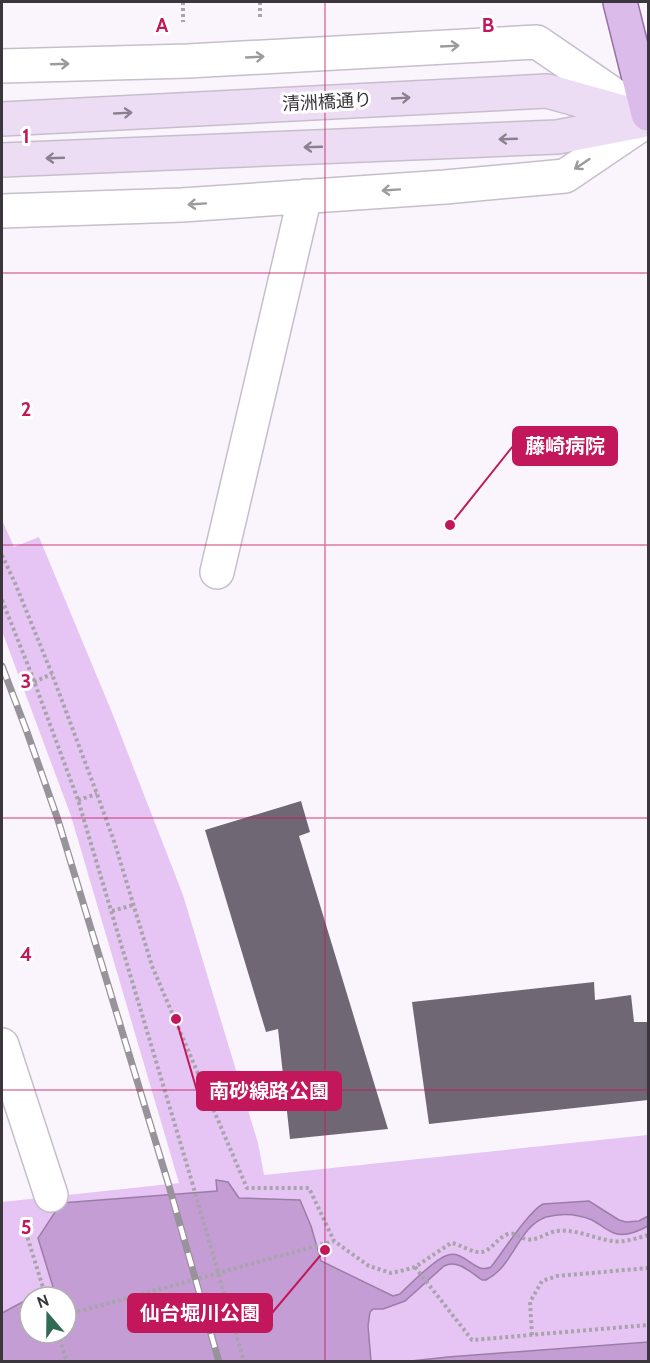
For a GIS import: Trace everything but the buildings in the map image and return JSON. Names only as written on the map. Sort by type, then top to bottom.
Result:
[{"type":"main road","points":[[2,160],[557,137],[648,119],[620,2]]},
{"type":"main road","name":"清洲橋通り","points":[[2,119],[547,91],[648,119]]},
{"type":"street","points":[[2,66],[188,61],[537,42],[648,119],[565,176],[445,187],[182,205],[2,211]]},
{"type":"street","points":[[217,572],[305,196]]},
{"type":"street","points":[[2,1045],[51,1196]]},
{"type":"path","points":[[183,2],[183,24]]},
{"type":"path","points":[[2,555],[4,565],[52,675],[97,794],[115,844],[152,966],[247,1188],[309,1188],[334,1241],[369,1266],[391,1273],[416,1267],[451,1243],[477,1252],[484,1252],[509,1234],[532,1239],[559,1230],[582,1233],[613,1242],[648,1235]]},
{"type":"path","points":[[2,600],[78,800],[244,1362]]},
{"type":"path","points":[[34,682],[52,675]]},
{"type":"path","points":[[78,800],[97,794]]},
{"type":"path","points":[[112,911],[133,905]]},
{"type":"path","points":[[42,1285],[27,1236],[51,1196]]},
{"type":"path","points":[[78,1312],[334,1241]]},
{"type":"path","points":[[416,1267],[472,1340],[648,1325]]},
{"type":"path","points":[[532,1335],[530,1302],[542,1281],[557,1276],[648,1268]]},
{"type":"path","points":[[61,1345],[67,1362]]},
{"type":"shaded area","points":[[2,520],[14,547],[39,537],[113,715],[183,895],[258,1143],[264,1175],[648,1135],[648,1361],[2,1361],[2,1202],[179,1183],[71,816],[2,631]]},
{"type":"shaded area","points":[[216,1180],[228,1182],[239,1198],[300,1200],[311,1226],[321,1261],[393,1296],[400,1294],[430,1266],[448,1255],[460,1256],[480,1268],[491,1267],[523,1223],[543,1204],[589,1201],[626,1222],[639,1221],[648,1216],[648,1226],[633,1233],[617,1234],[581,1216],[546,1217],[529,1229],[503,1266],[486,1280],[482,1280],[459,1265],[444,1266],[405,1301],[383,1309],[373,1309],[370,1312],[368,1326],[371,1361],[2,1362],[2,1313],[18,1304],[18,1345],[78,1345],[78,1285],[52,1285],[38,1238],[61,1203],[217,1191]]},
{"type":"shaded area","points":[[648,1342],[648,1361],[411,1361],[448,1357]]},
{"type":"railway","points":[[2,666],[58,820],[169,1186],[219,1362]]},
{"type":"place","name":"藤崎病院","points":[[450,525]]},
{"type":"place","name":"南砂線路公園","points":[[176,1019]]},
{"type":"place","name":"仙台堀川公園","points":[[325,1250]]}]
